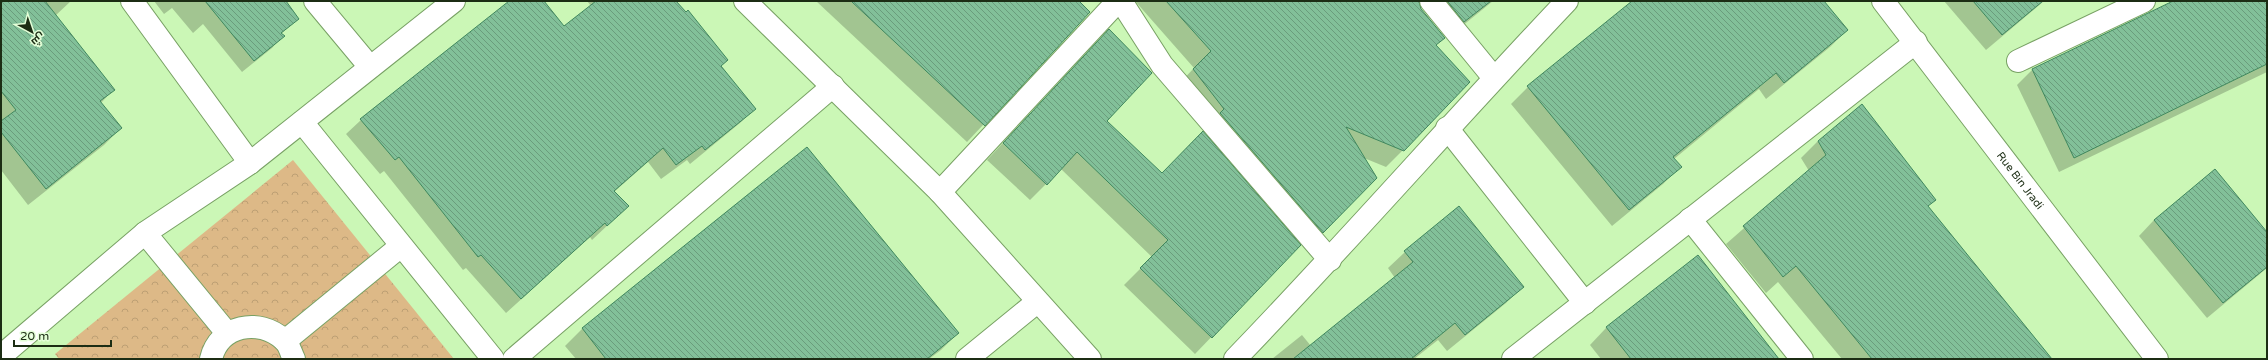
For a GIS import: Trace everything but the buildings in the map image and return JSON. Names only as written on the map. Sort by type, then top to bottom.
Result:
[{"type":"street","points":[[132,1],[250,163]]},
{"type":"street","points":[[315,1],[370,67]]},
{"type":"street","points":[[1,356],[145,233],[250,163],[454,1]]},
{"type":"street","points":[[745,1],[940,192],[1037,302],[1090,359]]},
{"type":"street","points":[[940,192],[1118,1]]},
{"type":"street","points":[[1121,1],[1162,65],[1330,260]]},
{"type":"street","points":[[1431,1],[1494,78]]},
{"type":"street","points":[[1235,359],[1330,260],[1448,128],[1567,1]]},
{"type":"street","name":"Rue Bin Jradi","points":[[1883,1],[1916,42],[2157,359]]},
{"type":"street","points":[[2018,61],[2144,1]]},
{"type":"street","points":[[1513,359],[1916,42]]},
{"type":"street","points":[[514,359],[833,86]]},
{"type":"street","points":[[302,122],[493,359]]},
{"type":"street","points":[[1448,128],[1585,303]]},
{"type":"street","points":[[1690,219],[1802,359]]},
{"type":"street","points":[[145,233],[227,333]]},
{"type":"street","points":[[211,359],[213,349],[227,333],[247,326],[268,329],[290,350],[401,246]]},
{"type":"street","points":[[967,359],[1037,302]]},
{"type":"green space","points":[[293,160],[454,359],[59,359],[55,354]]}]
